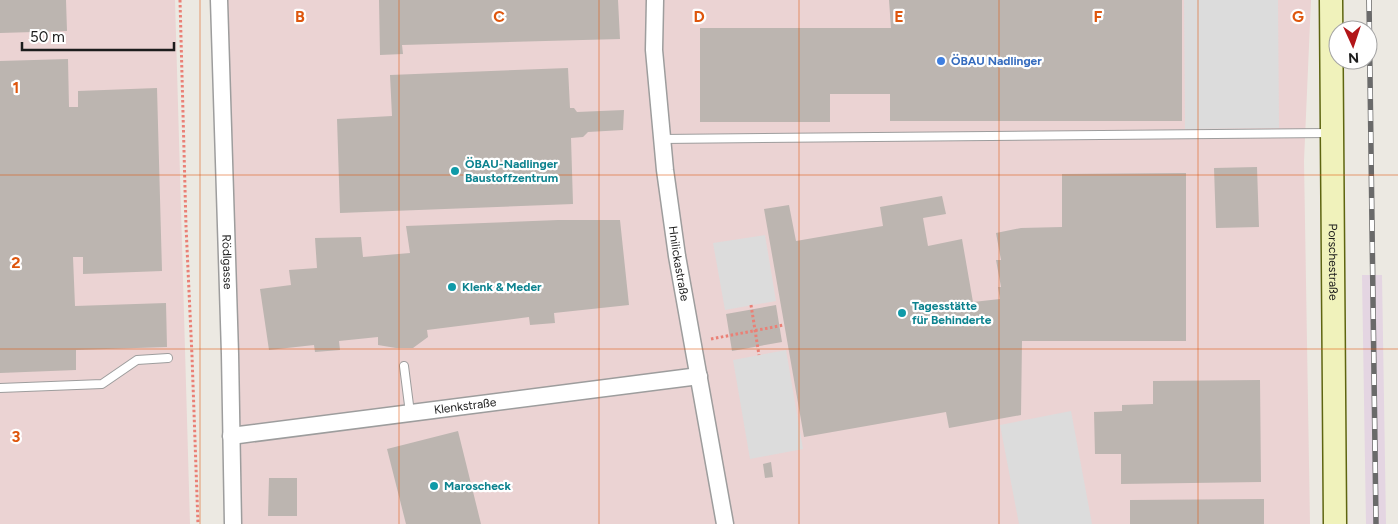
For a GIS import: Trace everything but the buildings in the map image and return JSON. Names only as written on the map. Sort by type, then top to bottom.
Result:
[{"type":"street","name":"Rödlgasse","points":[[219,0],[233,524]]},
{"type":"street","name":"Hnilickastraße","points":[[655,0],[654,50],[672,225],[725,524]]},
{"type":"street","name":"Porschestraße","points":[[1331,0],[1335,524]]},
{"type":"street","name":"Klenkstraße","points":[[231,436],[699,376]]},
{"type":"lane","points":[[662,139],[1333,133]]},
{"type":"lane","points":[[0,388],[102,384],[137,360],[168,358]]},
{"type":"lane","points":[[404,366],[410,413]]},
{"type":"path","points":[[180,0],[186,226],[198,524]]},
{"type":"path","points":[[751,305],[759,355]]},
{"type":"path","points":[[693,342],[784,325]]},
{"type":"shaded area","points":[[0,0],[175,0],[190,524],[0,524]]},
{"type":"shaded area","points":[[224,0],[1311,0],[1304,161],[1310,524],[237,524]]},
{"type":"shaded area","points":[[1184,0],[1278,0],[1279,128],[1185,129]]},
{"type":"shaded area","points":[[765,235],[776,301],[725,310],[713,243]]},
{"type":"shaded area","points":[[1362,275],[1382,275],[1386,524],[1366,524]]},
{"type":"shaded area","points":[[786,350],[803,449],[750,459],[733,360]]},
{"type":"shaded area","points":[[1071,411],[1092,524],[1019,524],[1000,425]]},
{"type":"railway","points":[[1369,0],[1376,524]]},
{"type":"place","name":"ÖBAU Nadlinger","points":[[941,61]]},
{"type":"place","name":"ÖBAU-Nadlinger Baustoffzentrum","points":[[455,171]]},
{"type":"place","name":"Klenk & Meder","points":[[452,287]]},
{"type":"place","name":"Tagesstätte für Behinderte","points":[[902,313]]},
{"type":"place","name":"Maroscheck","points":[[434,486]]}]
